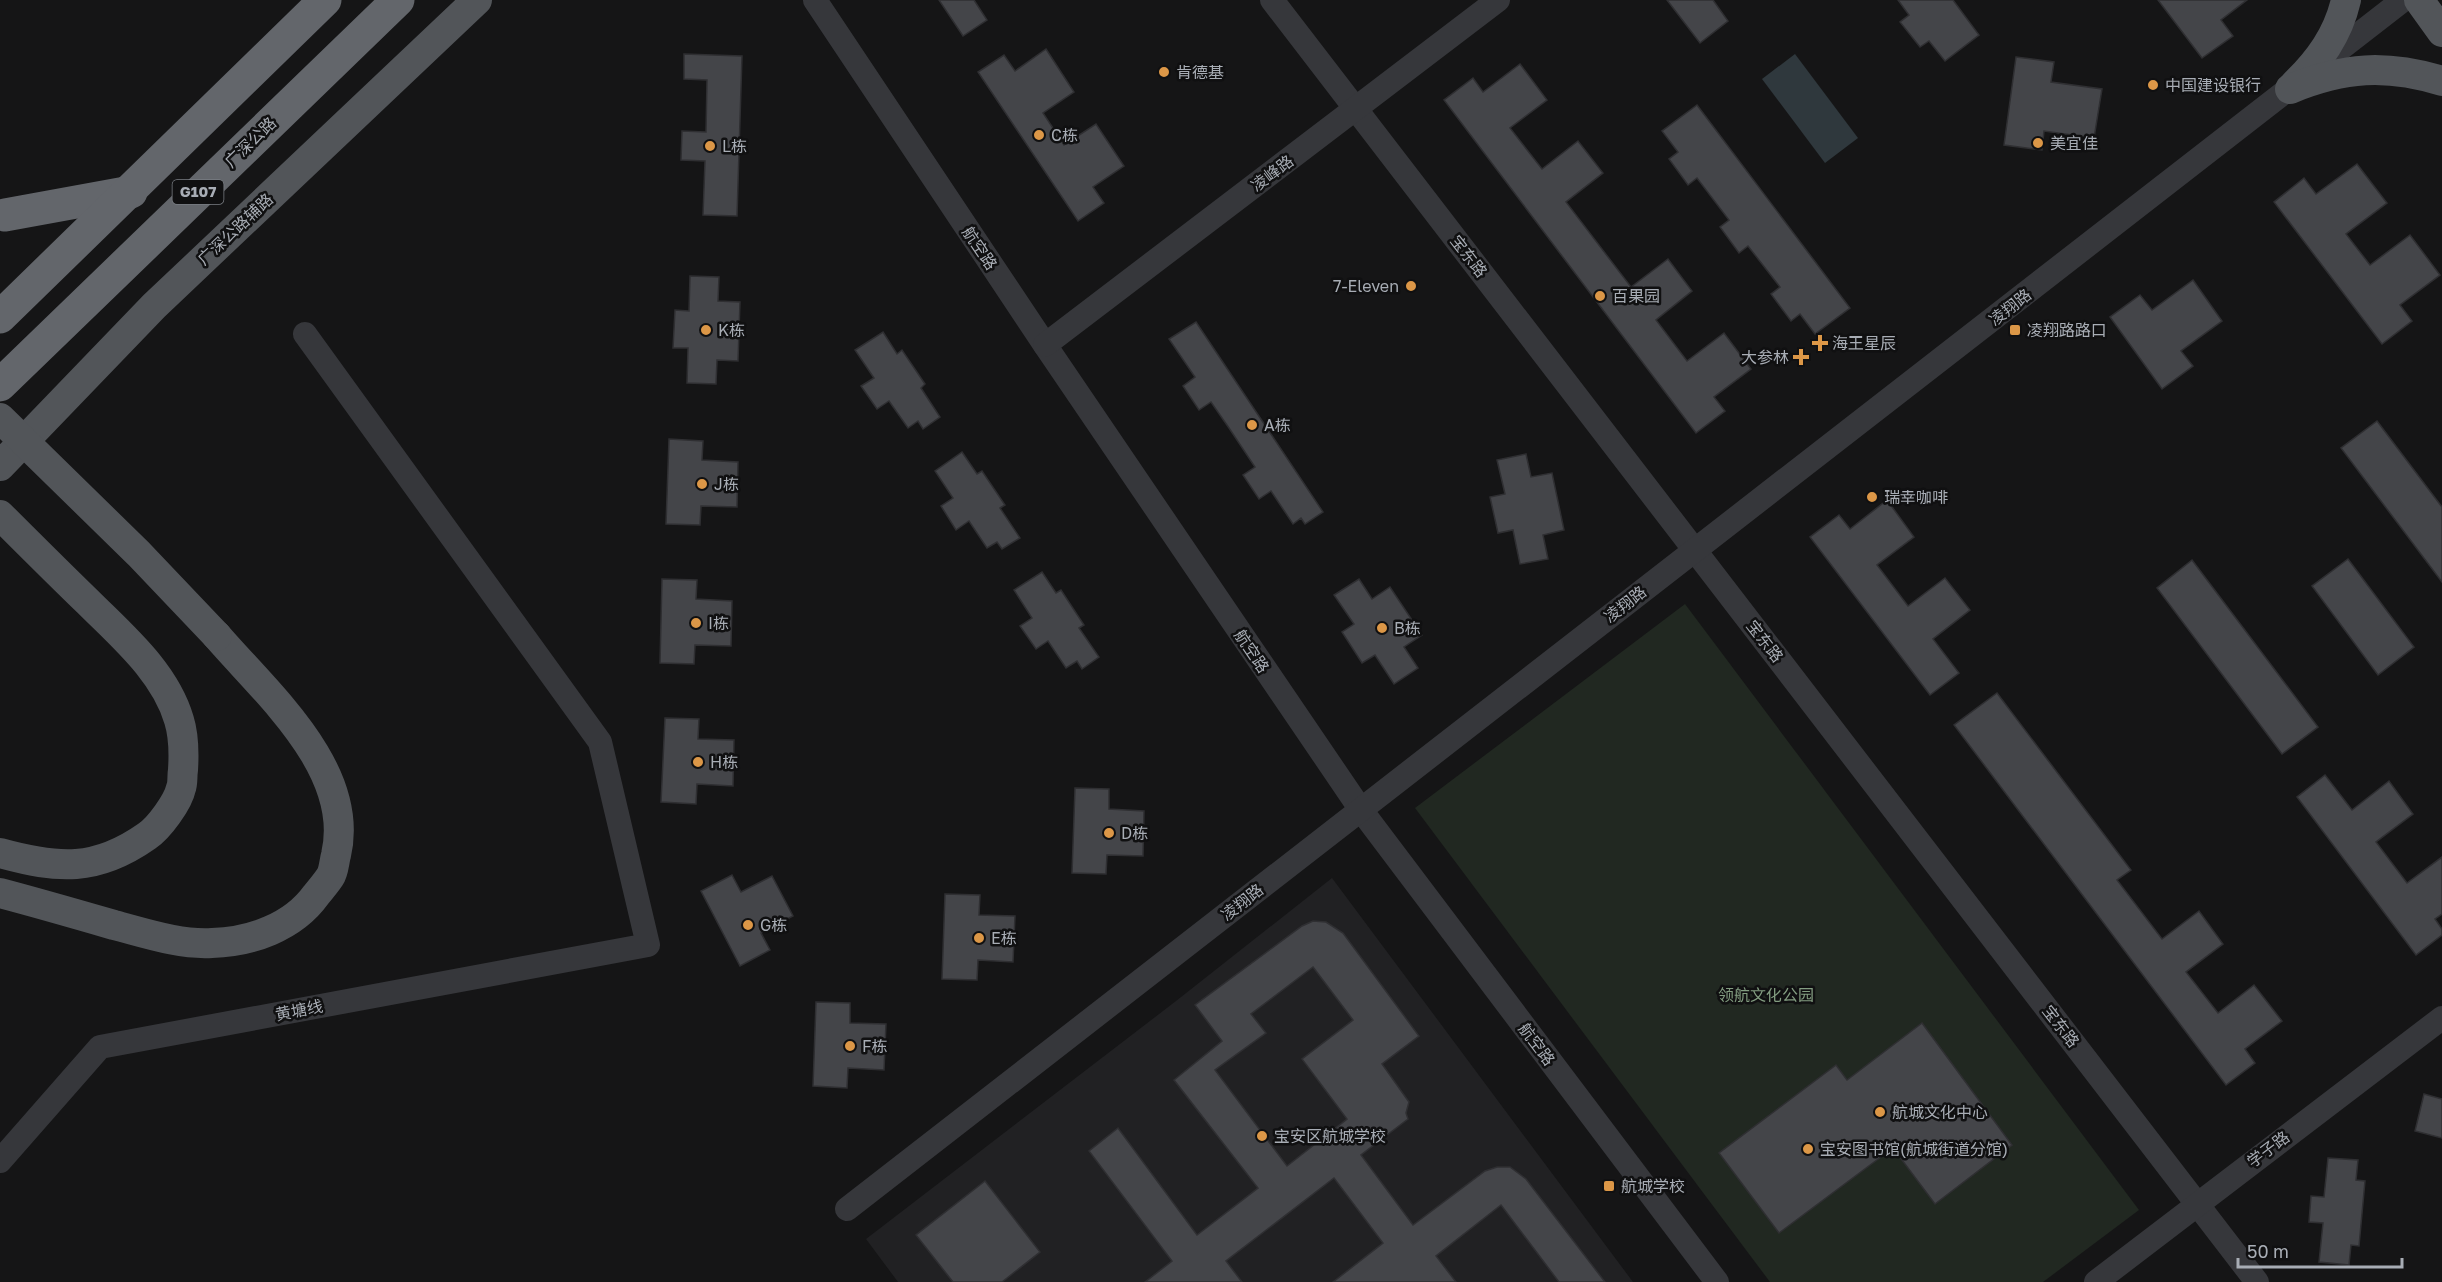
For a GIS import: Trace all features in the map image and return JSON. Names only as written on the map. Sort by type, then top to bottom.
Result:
[{"type":"highway","name":"G107","points":[[0,317],[84,233],[131,192],[325,0]]},
{"type":"highway","name":"广深公路","points":[[0,385],[398,0]]},
{"type":"highway","points":[[2,217],[131,192]]},
{"type":"main road","name":"广深公路辅路","points":[[0,466],[154,306],[477,0]]},
{"type":"main road","points":[[2290,89],[2312,68],[2330,43],[2343,16],[2346,0]]},
{"type":"main road","points":[[2419,0],[2442,32]]},
{"type":"main road","points":[[2290,89],[2320,77],[2352,70],[2384,69],[2416,73],[2442,81]]},
{"type":"main road","points":[[0,418],[140,554],[217,636],[300,731],[323,768],[336,803],[340,839],[331,875],[310,904],[278,927],[245,939],[211,944],[172,939],[0,893]]},
{"type":"main road","points":[[0,515],[134,649],[162,683],[179,720],[184,754],[181,789],[166,816],[150,834],[124,851],[97,862],[64,865],[30,861],[0,853]]},
{"type":"street","name":"航空路","points":[[815,0],[1045,345],[1361,810],[1717,1282]]},
{"type":"street","name":"宝东路","points":[[1272,0],[2257,1282]]},
{"type":"street","name":"凌峰路","points":[[1045,345],[1498,0]]},
{"type":"street","name":"凌翔路","points":[[847,1209],[2403,0]]},
{"type":"street","name":"黄塘线","points":[[0,1161],[100,1047],[648,945],[600,742],[305,334]]},
{"type":"street","name":"学子路","points":[[2096,1282],[2442,1018]]},
{"type":"shaded area","points":[[1795,54],[1858,138],[1825,163],[1762,79]]},
{"type":"shaded area","name":"宝安区航城学校","points":[[1332,878],[1633,1282],[898,1282],[866,1239]]},
{"type":"green space","name":"领航文化公园","points":[[1685,604],[2139,1210],[2043,1282],[1770,1282],[1415,808]]},
{"type":"building","points":[[939,0],[974,0],[987,20],[963,36]]},
{"type":"building","points":[[1667,0],[1713,0],[1728,21],[1700,43]]},
{"type":"building","points":[[1898,0],[1953,0],[1979,35],[1945,61],[1929,41],[1920,47],[1900,22],[1909,15]]},
{"type":"building","points":[[2158,0],[2247,0],[2221,20],[2233,36],[2202,58]]},
{"type":"building","name":"C栋","points":[[1046,49],[1074,92],[1043,113],[1064,145],[1096,124],[1124,166],[1093,187],[1104,203],[1078,221],[978,72],[1004,55],[1015,71]]},
{"type":"building","name":"L栋","points":[[684,54],[742,56],[737,216],[703,215],[705,161],[681,160],[682,131],[706,132],[707,80],[684,79]]},
{"type":"building","points":[[2016,57],[2054,62],[2051,82],[2102,89],[2094,138],[2044,131],[2042,150],[2004,145]]},
{"type":"building","points":[[1520,64],[1547,100],[1510,128],[1542,169],[1578,141],[1603,173],[1566,202],[1631,287],[1668,259],[1692,291],[1656,320],[1687,361],[1724,333],[1751,369],[1714,397],[1725,411],[1696,433],[1444,100],[1473,78],[1483,92]]},
{"type":"building","points":[[1697,105],[1850,308],[1815,334],[1800,314],[1791,321],[1771,294],[1780,287],[1748,246],[1739,253],[1720,227],[1729,220],[1697,178],[1688,185],[1669,159],[1678,152],[1662,131]]},
{"type":"building","points":[[2357,164],[2387,203],[2346,234],[2370,265],[2410,235],[2440,275],[2400,305],[2412,321],[2382,344],[2274,202],[2304,178],[2316,194]]},
{"type":"building","name":"K栋","points":[[690,276],[719,277],[718,301],[740,302],[738,361],[717,360],[716,384],[687,383],[688,348],[673,348],[675,310],[689,311]]},
{"type":"building","points":[[2193,280],[2222,321],[2181,351],[2193,366],[2162,389],[2110,317],[2140,295],[2152,310]]},
{"type":"building","name":"A栋","points":[[1196,322],[1323,512],[1305,524],[1301,518],[1293,524],[1271,491],[1259,499],[1243,475],[1255,467],[1229,428],[1211,402],[1199,410],[1183,386],[1195,377],[1169,339]]},
{"type":"building","points":[[883,332],[897,354],[902,350],[925,384],[921,388],[940,417],[923,429],[918,421],[908,428],[889,401],[877,409],[861,386],[874,378],[855,350]]},
{"type":"building","points":[[2377,421],[2442,507],[2442,582],[2341,448]]},
{"type":"building","name":"J栋","points":[[669,439],[703,441],[702,460],[738,462],[737,507],[701,506],[700,525],[666,524]]},
{"type":"building","points":[[962,452],[977,474],[982,471],[1005,505],[1000,508],[1020,538],[1002,549],[997,542],[987,548],[969,521],[956,530],[941,506],[953,498],[935,471]]},
{"type":"building","points":[[1526,454],[1531,477],[1552,473],[1564,530],[1543,535],[1548,559],[1520,564],[1513,530],[1498,533],[1490,497],[1505,494],[1497,460]]},
{"type":"building","points":[[1887,500],[1914,537],[1877,565],[1908,606],[1945,578],[1970,610],[1933,639],[1959,673],[1930,695],[1810,537],[1839,515],[1850,529]]},
{"type":"building","points":[[2348,559],[2414,647],[2378,675],[2312,586]]},
{"type":"building","points":[[2192,560],[2318,727],[2282,754],[2157,588]]},
{"type":"building","points":[[1042,572],[1056,593],[1061,590],[1084,625],[1079,628],[1099,657],[1082,669],[1077,661],[1066,668],[1048,641],[1036,649],[1020,626],[1032,618],[1014,590]]},
{"type":"building","name":"I栋","points":[[662,579],[697,580],[696,599],[732,601],[731,646],[695,645],[694,664],[660,663]]},
{"type":"building","name":"B栋","points":[[1359,579],[1372,599],[1390,587],[1422,635],[1404,647],[1418,668],[1394,684],[1375,655],[1362,663],[1342,632],[1354,624],[1334,595]]},
{"type":"building","points":[[1997,693],[2131,870],[2117,880],[2162,939],[2199,911],[2223,944],[2186,972],[2218,1013],[2254,985],[2282,1021],[2245,1049],[2255,1063],[2226,1085],[1954,725]]},
{"type":"building","name":"H栋","points":[[665,718],[699,719],[698,739],[734,740],[733,786],[697,784],[696,804],[661,802]]},
{"type":"building","points":[[2325,775],[2352,810],[2389,781],[2413,814],[2376,842],[2407,883],[2442,857],[2442,914],[2435,919],[2442,929],[2442,935],[2416,955],[2297,797]]},
{"type":"building","name":"D栋","points":[[1075,788],[1109,789],[1109,809],[1144,811],[1143,856],[1107,855],[1106,874],[1072,873]]},
{"type":"building","name":"G栋","points":[[732,875],[741,892],[772,876],[793,916],[761,933],[770,950],[740,966],[701,891]]},
{"type":"building","name":"E栋","points":[[945,894],[980,895],[979,915],[1015,916],[1013,962],[978,960],[977,980],[942,979]]},
{"type":"building","points":[[1313,921],[1326,922],[1343,933],[1419,1036],[1382,1064],[1409,1102],[1406,1113],[1408,1119],[1361,1155],[1413,1225],[1485,1171],[1497,1167],[1510,1167],[1526,1179],[1605,1282],[1559,1282],[1501,1205],[1436,1256],[1456,1282],[1333,1282],[1383,1243],[1334,1178],[1226,1261],[1242,1282],[1145,1282],[1172,1261],[1089,1151],[1118,1128],[1197,1235],[1258,1188],[1174,1080],[1222,1041],[1195,1005],[1302,926]],"holes":[[[1313,967],[1353,1020],[1302,1059],[1347,1119],[1287,1166],[1215,1070],[1266,1033],[1251,1014]]]},
{"type":"building","name":"F栋","points":[[816,1002],[850,1003],[850,1023],[886,1024],[884,1070],[848,1068],[847,1088],[813,1086]]},
{"type":"building","name":"航城文化中心","points":[[1922,1023],[2012,1145],[1935,1204],[1893,1148],[1779,1233],[1719,1153],[1836,1065],[1847,1080]]},
{"type":"building","points":[[2424,1094],[2442,1099],[2442,1138],[2415,1131]]},
{"type":"building","points":[[2328,1158],[2358,1160],[2356,1180],[2365,1181],[2359,1246],[2351,1245],[2349,1265],[2319,1262],[2323,1223],[2309,1222],[2311,1196],[2324,1197]]},
{"type":"building","points":[[985,1181],[1040,1252],[1002,1282],[953,1282],[916,1235]]},
{"type":"place","name":"肯德基","points":[[1164,72]]},
{"type":"place","name":"中国建设银行","points":[[2153,85]]},
{"type":"place","name":"C栋","points":[[1039,135]]},
{"type":"place","name":"美宜佳","points":[[2038,143]]},
{"type":"place","name":"L栋","points":[[710,146]]},
{"type":"place","name":"7-Eleven","points":[[1411,286]]},
{"type":"place","name":"百果园","points":[[1600,296]]},
{"type":"place","name":"K栋","points":[[706,330]]},
{"type":"place","name":"凌翔路路口","points":[[2015,330]]},
{"type":"place","name":"海王星辰","points":[[1820,343]]},
{"type":"place","name":"大参林","points":[[1801,357]]},
{"type":"place","name":"A栋","points":[[1252,425]]},
{"type":"place","name":"J栋","points":[[702,484]]},
{"type":"place","name":"瑞幸咖啡","points":[[1872,497]]},
{"type":"place","name":"I栋","points":[[696,623]]},
{"type":"place","name":"B栋","points":[[1382,628]]},
{"type":"place","name":"H栋","points":[[698,762]]},
{"type":"place","name":"D栋","points":[[1109,833]]},
{"type":"place","name":"G栋","points":[[748,925]]},
{"type":"place","name":"E栋","points":[[979,938]]},
{"type":"place","name":"F栋","points":[[850,1046]]},
{"type":"place","name":"航城文化中心","points":[[1880,1112]]},
{"type":"place","name":"宝安区航城学校","points":[[1262,1136]]},
{"type":"place","name":"宝安图书馆(航城街道分馆)","points":[[1808,1149]]},
{"type":"place","name":"航城学校","points":[[1609,1186]]}]
